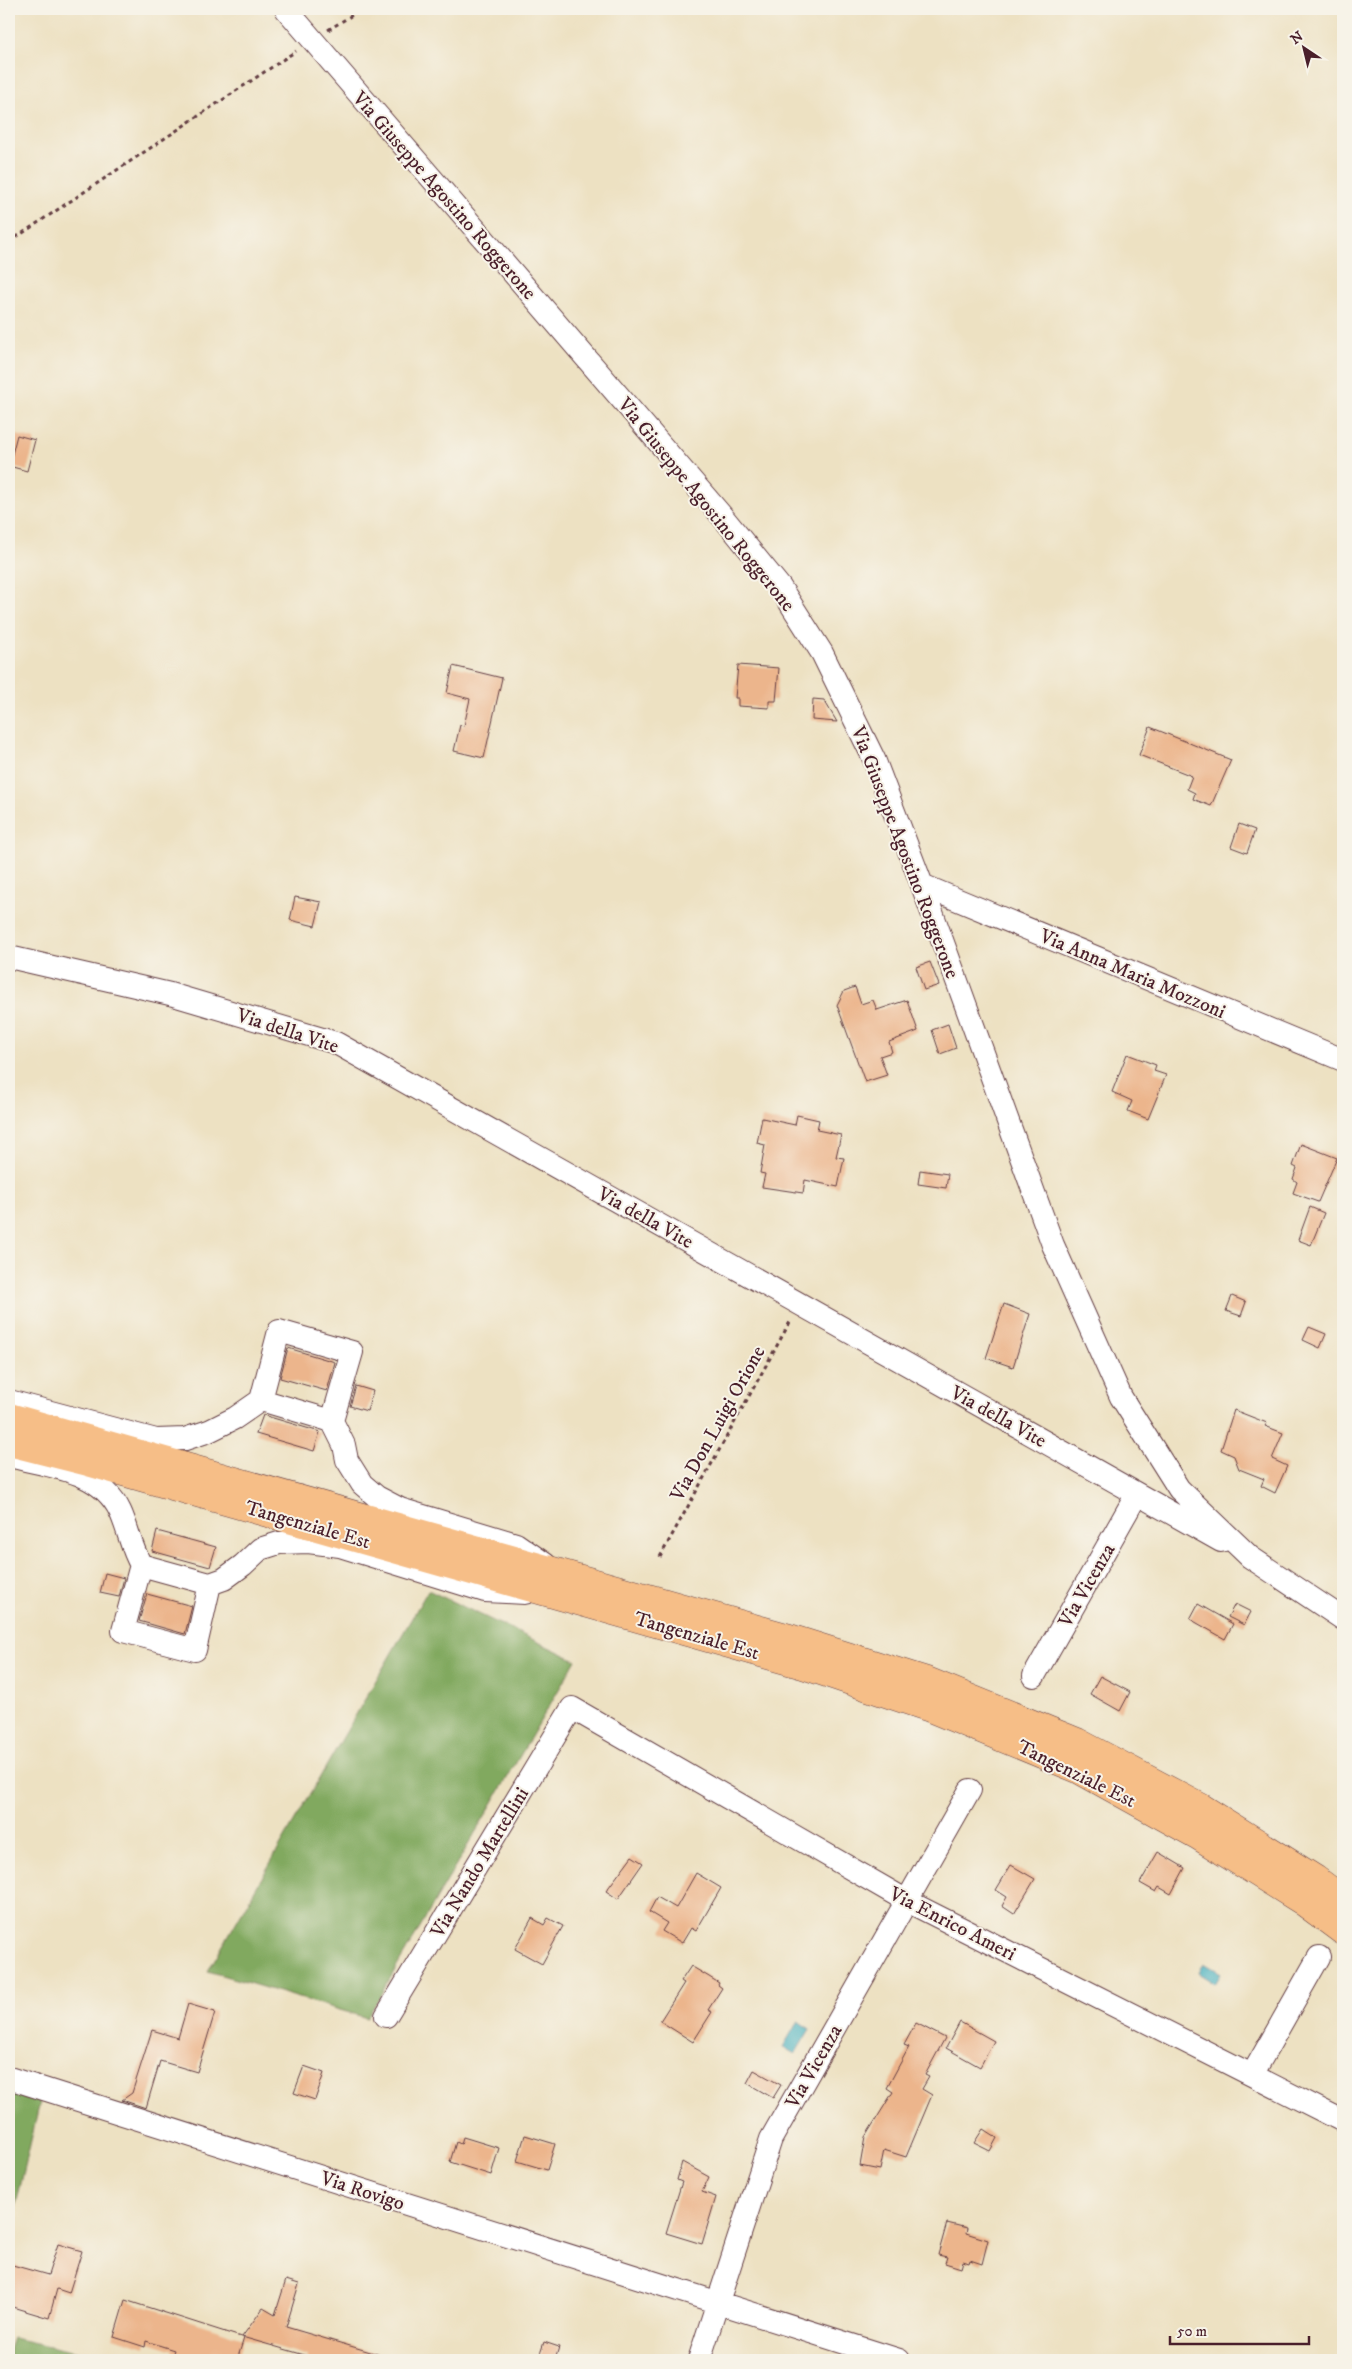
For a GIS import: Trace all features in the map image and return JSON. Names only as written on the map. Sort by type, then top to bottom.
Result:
[{"type":"highway","name":"Tangenziale Est","points":[[9,1417],[554,1583],[930,1708],[1078,1769],[1197,1835],[1304,1902],[1343,1931]]},
{"type":"highway","name":"Tangenziale Est","points":[[9,1442],[554,1583],[793,1639],[928,1681],[1077,1742],[1202,1808],[1315,1879],[1343,1900]]},
{"type":"street","name":"Via Giuseppe Agostino Roggerone","points":[[286,9],[715,508],[780,587],[822,653],[874,759],[1053,1245],[1121,1397],[1179,1488],[1250,1557],[1342,1614]]},
{"type":"street","name":"Via Anna Maria Mozzoni","points":[[922,885],[1343,1060]]},
{"type":"street","name":"Via della Vite","points":[[9,957],[170,994],[336,1043],[1250,1557]]},
{"type":"street","points":[[9,1401],[156,1440],[185,1439],[209,1431],[235,1418],[261,1400],[279,1332],[352,1352],[332,1421],[344,1445],[347,1460],[362,1484],[376,1497],[400,1510],[516,1544],[554,1583]]},
{"type":"street","points":[[261,1400],[332,1421]]},
{"type":"street","points":[[9,1456],[84,1476],[96,1482],[110,1494],[120,1512],[133,1551],[141,1565],[210,1584],[224,1579],[260,1549],[280,1543],[308,1542],[340,1546],[486,1591],[554,1583]]},
{"type":"street","name":"Via Vicenza","points":[[1034,1676],[1137,1494]]},
{"type":"street","points":[[141,1565],[123,1631],[195,1650],[210,1584]]},
{"type":"street","name":"Via Enrico Ameri","points":[[572,1708],[907,1900],[1343,2121]]},
{"type":"street","name":"Via Nando Martellini","points":[[386,2016],[572,1708]]},
{"type":"street","name":"Via Vicenza","points":[[699,2360],[771,2139],[970,1790]]},
{"type":"street","points":[[1252,2075],[1319,1957]]},
{"type":"street","name":"Via Rovigo","points":[[9,2078],[899,2360]]},
{"type":"path","points":[[9,242],[362,9]]},
{"type":"path","name":"Via Don Luigi Orione","points":[[660,1557],[800,1304]]},
{"type":"green space","points":[[428,1590],[576,1660],[367,2018],[208,1971]]},
{"type":"green space","points":[[9,2093],[40,2102],[12,2222],[9,2221]]},
{"type":"green space","points":[[13,2338],[114,2360],[9,2360],[9,2349]]},
{"type":"water","points":[[1204,1963],[1221,1973],[1215,1983],[1199,1973]]},
{"type":"water","points":[[798,2021],[810,2029],[795,2054],[783,2047]]},
{"type":"building","points":[[17,435],[35,440],[27,471],[9,466]]},
{"type":"building","points":[[738,665],[779,668],[776,701],[769,701],[769,708],[738,706],[738,698],[735,698]]},
{"type":"building","points":[[453,666],[502,678],[484,758],[454,751],[460,725],[464,726],[470,699],[447,693]]},
{"type":"building","points":[[813,699],[824,700],[837,722],[812,720]]},
{"type":"building","points":[[1150,727],[1231,760],[1211,806],[1193,799],[1195,793],[1187,789],[1192,776],[1139,755]]},
{"type":"building","points":[[1239,824],[1255,830],[1247,853],[1231,847]]},
{"type":"building","points":[[295,897],[321,902],[315,926],[290,920]]},
{"type":"building","points":[[930,962],[939,985],[924,990],[916,967]]},
{"type":"building","points":[[855,987],[861,1004],[873,1000],[877,1010],[907,1000],[918,1031],[889,1042],[892,1052],[880,1056],[887,1075],[865,1082],[837,1005],[844,991]]},
{"type":"building","points":[[948,1024],[956,1048],[940,1054],[932,1030]]},
{"type":"building","points":[[1127,1054],[1156,1065],[1154,1071],[1166,1075],[1148,1119],[1128,1111],[1132,1101],[1112,1092]]},
{"type":"building","points":[[797,1115],[819,1120],[817,1130],[841,1135],[836,1157],[844,1158],[838,1187],[805,1180],[803,1193],[762,1187],[765,1174],[760,1173],[765,1145],[757,1143],[762,1118],[795,1125]]},
{"type":"building","points":[[1301,1144],[1337,1158],[1318,1202],[1293,1193],[1297,1182],[1293,1179],[1297,1168],[1293,1166]]},
{"type":"building","points":[[920,1170],[948,1174],[946,1188],[918,1184]]},
{"type":"building","points":[[1310,1207],[1324,1213],[1311,1245],[1298,1240]]},
{"type":"building","points":[[1232,1296],[1246,1302],[1241,1316],[1226,1311]]},
{"type":"building","points":[[1004,1304],[1030,1314],[1013,1367],[986,1358]]},
{"type":"building","points":[[1309,1327],[1326,1334],[1320,1348],[1303,1340]]},
{"type":"building","points":[[288,1348],[335,1362],[327,1391],[280,1378]]},
{"type":"building","points":[[356,1386],[373,1391],[367,1411],[350,1406]]},
{"type":"building","points":[[1234,1410],[1267,1423],[1265,1426],[1283,1433],[1272,1459],[1287,1466],[1275,1493],[1261,1486],[1264,1479],[1239,1469],[1234,1456],[1221,1450]]},
{"type":"building","points":[[263,1415],[320,1432],[314,1451],[256,1434]]},
{"type":"building","points":[[157,1531],[216,1547],[210,1567],[152,1551]]},
{"type":"building","points":[[105,1573],[124,1578],[119,1597],[100,1593]]},
{"type":"building","points":[[147,1594],[192,1606],[185,1634],[139,1621]]},
{"type":"building","points":[[1198,1604],[1233,1624],[1225,1639],[1190,1619]]},
{"type":"building","points":[[1235,1604],[1251,1612],[1244,1625],[1228,1617]]},
{"type":"building","points":[[1100,1676],[1130,1692],[1120,1711],[1090,1694]]},
{"type":"building","points":[[1158,1852],[1185,1868],[1171,1894],[1159,1887],[1156,1892],[1140,1883]]},
{"type":"building","points":[[632,1856],[643,1863],[618,1899],[606,1891]]},
{"type":"building","points":[[1011,1865],[1035,1879],[1014,1914],[1002,1906],[1007,1897],[996,1890]]},
{"type":"building","points":[[696,1873],[721,1888],[696,1931],[691,1928],[682,1943],[662,1931],[667,1923],[649,1912],[657,1897],[676,1908]]},
{"type":"building","points":[[532,1918],[544,1925],[548,1918],[563,1926],[542,1964],[515,1949]]},
{"type":"building","points":[[691,1966],[719,1983],[718,1985],[722,1988],[708,2010],[712,2012],[693,2042],[660,2021],[684,1983],[681,1981]]},
{"type":"building","points":[[188,2004],[215,2012],[197,2072],[160,2061],[146,2108],[122,2100],[132,2093],[152,2030],[178,2038]]},
{"type":"building","points":[[960,2022],[994,2041],[980,2067],[946,2048]]},
{"type":"building","points":[[916,2023],[945,2038],[925,2075],[929,2077],[922,2089],[932,2095],[906,2157],[884,2150],[880,2170],[860,2166],[865,2137],[893,2092],[887,2088],[909,2047],[904,2045]]},
{"type":"building","points":[[304,2066],[324,2073],[315,2100],[294,2093]]},
{"type":"building","points":[[754,2070],[781,2085],[773,2098],[747,2083]]},
{"type":"building","points":[[983,2129],[997,2138],[990,2151],[974,2143]]},
{"type":"building","points":[[525,2135],[555,2144],[547,2170],[517,2161]]},
{"type":"building","points":[[463,2137],[499,2148],[491,2175],[450,2162],[456,2142],[461,2144]]},
{"type":"building","points":[[682,2162],[709,2177],[702,2192],[716,2197],[702,2244],[666,2233],[682,2182],[677,2180]]},
{"type":"building","points":[[947,2223],[967,2228],[966,2233],[988,2240],[982,2264],[970,2260],[969,2263],[963,2261],[961,2268],[945,2263],[947,2257],[938,2255]]},
{"type":"building","points":[[58,2244],[82,2251],[69,2293],[57,2289],[49,2318],[9,2306],[9,2264],[48,2275]]},
{"type":"building","points":[[286,2280],[299,2284],[286,2327],[384,2356],[383,2360],[307,2360],[308,2356],[242,2337],[263,2308],[275,2315]]},
{"type":"building","points":[[125,2300],[244,2338],[237,2360],[220,2356],[219,2360],[170,2360],[174,2350],[146,2341],[145,2347],[114,2337]]},
{"type":"building","points":[[544,2342],[559,2347],[555,2360],[538,2360]]}]
